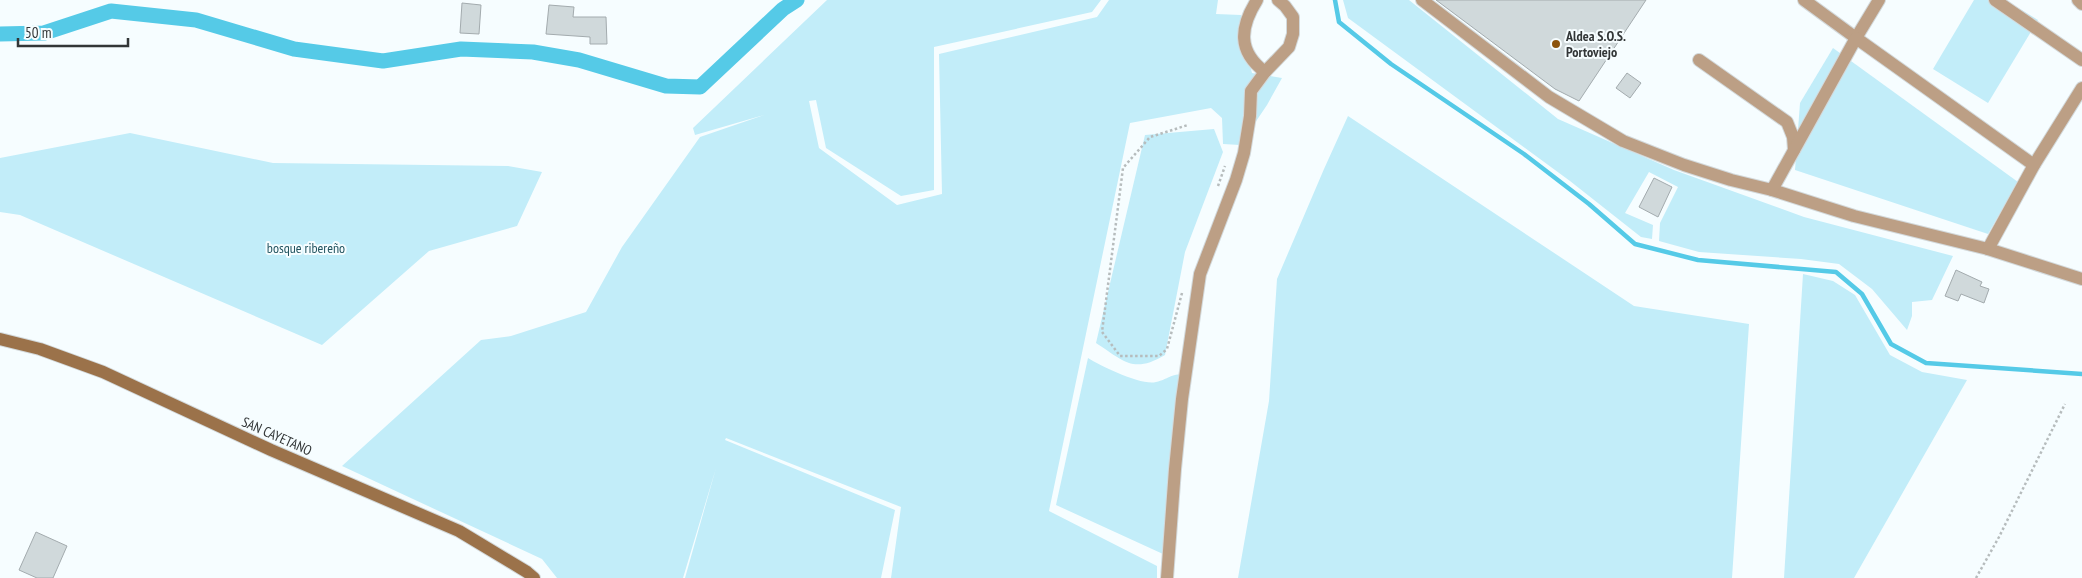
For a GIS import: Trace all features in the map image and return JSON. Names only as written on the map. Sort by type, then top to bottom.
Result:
[{"type":"main road","name":"SAN CAYETANO","points":[[0,339],[40,349],[103,372],[271,450],[459,531],[534,578]]},
{"type":"street","points":[[1257,0],[1244,24],[1243,38],[1247,53],[1253,63],[1265,72]]},
{"type":"street","points":[[1167,578],[1178,439],[1200,274],[1236,180],[1244,153],[1250,116],[1251,91],[1265,72],[1289,47],[1293,34],[1293,17],[1278,0]]},
{"type":"street","points":[[1422,0],[1549,97],[1623,141],[1684,165],[1731,180],[1772,190],[1854,216],[1988,249],[2082,279]]},
{"type":"street","points":[[1804,0],[2034,165]]},
{"type":"street","points":[[1772,190],[1879,0]]},
{"type":"street","points":[[1995,0],[2082,60]]},
{"type":"street","points":[[2078,0],[2082,4]]},
{"type":"street","points":[[1699,60],[1787,122],[1793,137],[1794,150]]},
{"type":"street","points":[[1988,249],[2034,165],[2082,88]]},
{"type":"path","points":[[1185,284],[1167,349],[1159,356],[1120,356],[1102,332],[1123,168],[1150,137],[1188,125]]},
{"type":"path","points":[[1218,189],[1219,180],[1227,161],[1244,153]]},
{"type":"path","points":[[1976,578],[2065,404]]},
{"type":"green space","points":[[827,0],[1101,0],[1092,12],[934,47],[934,190],[901,196],[826,148],[816,100],[809,101],[819,148],[897,205],[942,194],[939,54],[1097,17],[1109,0],[1218,0],[1216,14],[1241,15],[1244,42],[1252,73],[1282,78],[1267,105],[1240,145],[1223,144],[1222,118],[1211,108],[1130,123],[1049,511],[1157,566],[1157,578],[891,578],[901,507],[726,438],[725,440],[895,510],[881,578],[685,578],[716,468],[683,578],[557,578],[542,559],[342,466],[481,340],[511,336],[586,312],[622,247],[700,137],[764,115],[695,135],[693,128]]},
{"type":"green space","points":[[1343,0],[1409,0],[1558,119],[1674,170],[1804,217],[1953,256],[1932,300],[1912,302],[1912,316],[1907,330],[1872,289],[1839,264],[1801,259],[1699,252],[1659,241],[1660,223],[1678,187],[1649,172],[1625,213],[1653,225],[1652,239],[1641,237],[1570,181],[1348,18]]},
{"type":"green space","points":[[1974,0],[2005,0],[2038,20],[1988,103],[1933,69]]},
{"type":"green space","points":[[1833,48],[2018,182],[1988,234],[1795,170],[1800,103]]},
{"type":"green space","points":[[1348,116],[1634,306],[1749,324],[1732,578],[1238,578],[1269,401],[1277,279]]},
{"type":"green space","points":[[1214,129],[1223,152],[1185,252],[1165,355],[1145,364],[1129,363],[1096,343],[1145,135]]},
{"type":"green space","name":"bosque ribereño","points":[[130,133],[273,163],[508,166],[542,172],[517,226],[429,251],[322,345],[20,215],[0,212],[0,158]]},
{"type":"green space","points":[[1803,274],[1833,281],[1855,295],[1890,355],[1922,372],[1967,380],[1854,578],[1784,578]]},
{"type":"green space","points":[[1088,358],[1102,366],[1141,381],[1156,382],[1172,376],[1186,374],[1163,554],[1056,505]]},
{"type":"building","name":"Aldea S.O.S. Portoviejo","points":[[1436,0],[1646,0],[1579,101],[1555,89]]},
{"type":"building","points":[[462,3],[481,5],[479,34],[460,33]]},
{"type":"building","points":[[549,5],[574,7],[573,17],[606,17],[607,44],[590,44],[590,37],[546,34]]},
{"type":"building","points":[[1627,73],[1641,83],[1630,98],[1616,88]]},
{"type":"building","points":[[1654,178],[1672,187],[1658,217],[1639,207]]},
{"type":"building","points":[[1956,270],[1982,282],[1980,286],[1989,289],[1984,303],[1961,294],[1958,301],[1945,296]]},
{"type":"building","points":[[36,532],[67,546],[53,578],[37,578],[19,570]]},
{"type":"waterway","points":[[0,34],[44,33],[111,11],[196,20],[294,49],[383,61],[461,49],[533,52],[579,60],[666,86],[700,87],[783,9],[797,0]]},
{"type":"waterway","points":[[1335,0],[1339,22],[1391,64],[1524,154],[1589,204],[1635,244],[1698,260],[1836,272],[1862,294],[1891,344],[1926,363],[2082,374]]},
{"type":"place","name":"Aldea S.O.S. Portoviejo","points":[[1556,44]]}]
